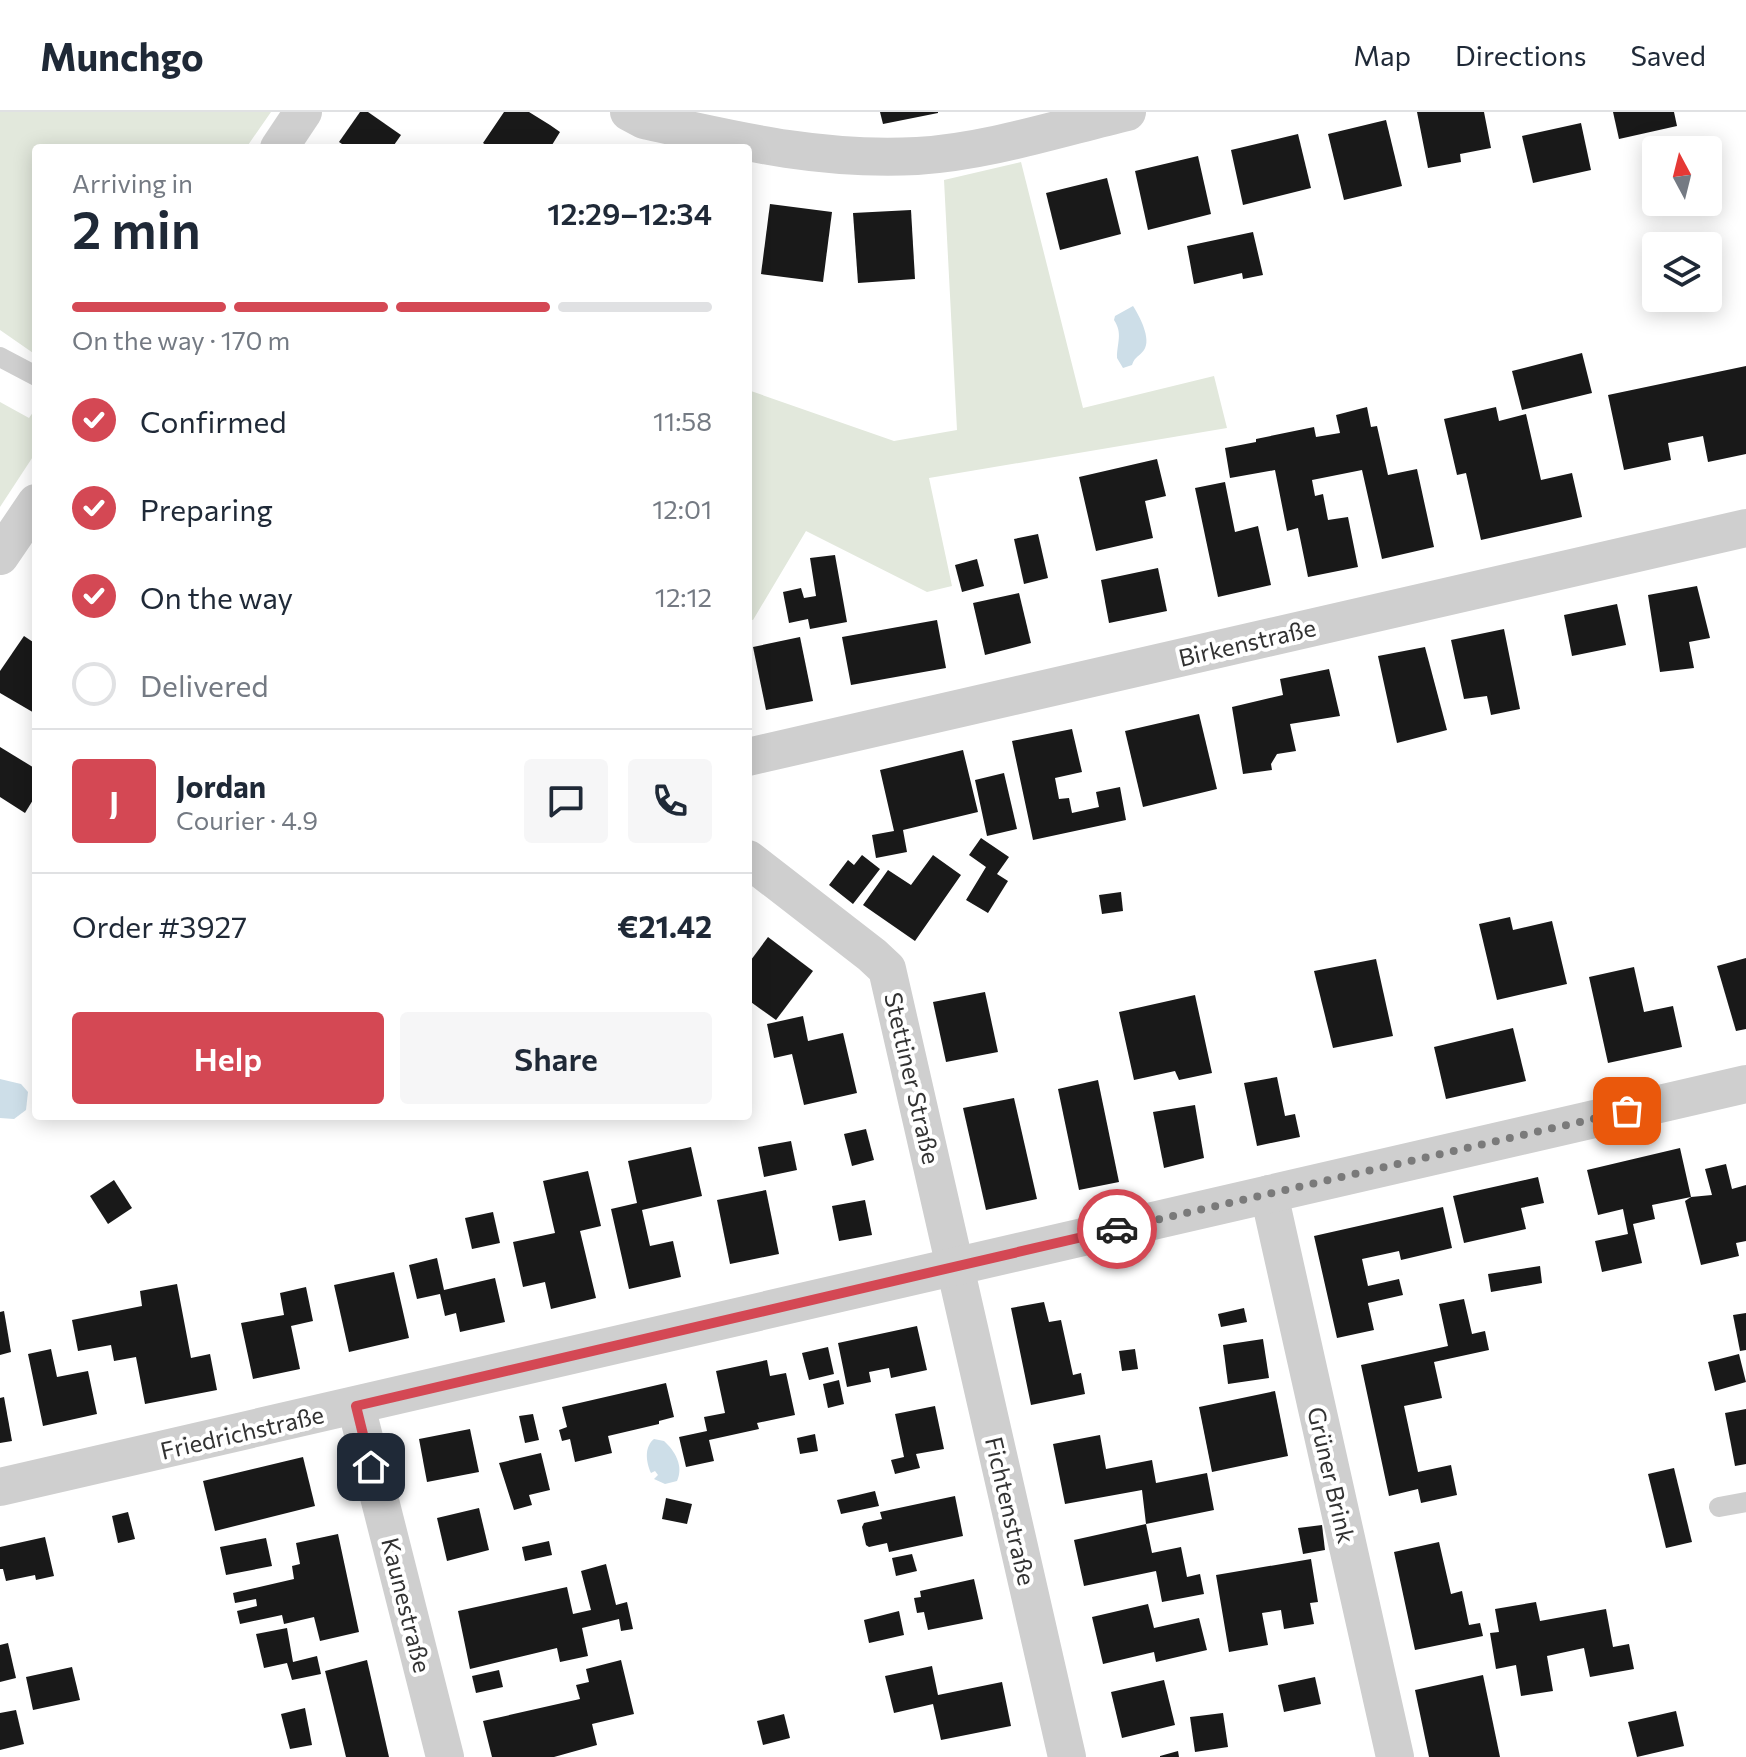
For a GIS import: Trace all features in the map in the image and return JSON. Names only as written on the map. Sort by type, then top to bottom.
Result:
[{"type":"street","points":[[282,144],[303,112]]},
{"type":"street","points":[[629,112],[644,120],[775,149],[848,156],[919,156],[974,148],[1127,112]]},
{"type":"street","points":[[0,556],[32,509]]},
{"type":"street","name":"Birkenstraße","points":[[752,756],[1746,528]]},
{"type":"street","name":"Stettiner Straße","points":[[752,862],[887,969],[956,1266]]},
{"type":"street","name":"Friedrichstraße","points":[[0,1487],[1746,1084]]},
{"type":"street","name":"Grüner Brink","points":[[1269,1194],[1395,1757]]},
{"type":"street","name":"Fichtenstraße","points":[[956,1266],[1067,1757]]},
{"type":"street","name":"Kaunestraße","points":[[356,1406],[445,1757]]},
{"type":"lane","points":[[0,357],[32,374]]},
{"type":"lane","points":[[1719,1507],[1746,1502]]},
{"type":"shaded area","points":[[0,112],[271,112],[249,144],[32,144],[32,352],[0,330]]},
{"type":"shaded area","points":[[1021,162],[1083,408],[1214,376],[1227,428],[929,478],[952,586],[927,592],[806,531],[752,620],[752,391],[894,441],[957,430],[944,180]]},
{"type":"shaded area","points":[[1133,306],[1144,327],[1146,345],[1132,365],[1123,368],[1117,358],[1119,334],[1114,320],[1115,316]]},
{"type":"shaded area","points":[[0,402],[29,418],[32,414],[32,458],[0,507]]},
{"type":"shaded area","points":[[0,1079],[21,1084],[28,1092],[26,1110],[14,1119],[0,1118]]},
{"type":"shaded area","points":[[654,1439],[664,1441],[675,1454],[679,1464],[677,1481],[665,1484],[654,1479],[658,1475],[655,1471],[651,1473],[647,1455]]},
{"type":"building","points":[[360,112],[368,112],[401,135],[395,144],[339,142]]},
{"type":"building","points":[[504,112],[529,112],[560,132],[553,144],[483,143]]},
{"type":"building","points":[[880,112],[938,112],[938,113],[883,124]]},
{"type":"building","points":[[1417,112],[1484,112],[1491,148],[1460,154],[1461,162],[1428,168]]},
{"type":"building","points":[[1613,112],[1674,112],[1677,126],[1619,139]]},
{"type":"building","points":[[1386,120],[1402,186],[1344,200],[1328,134]]},
{"type":"building","points":[[1581,123],[1591,170],[1533,183],[1522,136]]},
{"type":"building","points":[[1298,134],[1311,188],[1243,205],[1231,150]]},
{"type":"building","points":[[1198,156],[1211,214],[1148,230],[1135,171]]},
{"type":"building","points":[[1107,178],[1121,234],[1060,250],[1046,193]]},
{"type":"building","points":[[770,204],[832,212],[823,282],[761,274]]},
{"type":"building","points":[[911,210],[915,279],[858,283],[853,213]]},
{"type":"building","points":[[1253,232],[1263,275],[1243,279],[1242,273],[1194,284],[1187,246]]},
{"type":"building","points":[[1582,353],[1592,393],[1522,410],[1512,371]]},
{"type":"building","points":[[1746,366],[1746,454],[1708,462],[1703,436],[1668,443],[1671,460],[1624,470],[1608,395]]},
{"type":"building","points":[[1367,407],[1371,427],[1377,426],[1388,475],[1417,469],[1434,547],[1382,559],[1362,470],[1312,480],[1315,496],[1323,494],[1328,520],[1348,517],[1358,567],[1308,577],[1298,528],[1287,531],[1275,470],[1230,478],[1225,448],[1314,427],[1316,437],[1340,433],[1336,415]]},
{"type":"building","points":[[1496,407],[1499,421],[1526,414],[1541,480],[1572,473],[1582,517],[1481,540],[1466,473],[1457,475],[1444,419]]},
{"type":"building","points":[[1157,459],[1166,496],[1145,501],[1153,538],[1096,551],[1079,477]]},
{"type":"building","points":[[1225,482],[1235,532],[1258,526],[1271,585],[1218,597],[1195,488]]},
{"type":"building","points":[[1038,534],[1048,578],[1024,584],[1014,539]]},
{"type":"building","points":[[835,555],[847,622],[810,629],[808,619],[789,623],[783,592],[801,588],[804,598],[816,596],[810,558]]},
{"type":"building","points":[[977,559],[984,586],[962,592],[955,565]]},
{"type":"building","points":[[1158,568],[1167,611],[1109,623],[1101,580]]},
{"type":"building","points":[[1697,586],[1710,638],[1689,642],[1694,668],[1660,672],[1648,595]]},
{"type":"building","points":[[1019,593],[1031,643],[985,655],[973,603]]},
{"type":"building","points":[[1617,604],[1626,645],[1572,656],[1564,615]]},
{"type":"building","points":[[937,620],[946,668],[851,685],[842,637]]},
{"type":"building","points":[[1504,629],[1520,709],[1491,715],[1487,696],[1464,699],[1451,640]]},
{"type":"building","points":[[24,636],[32,641],[32,712],[0,693],[0,671]]},
{"type":"building","points":[[800,637],[813,701],[766,710],[753,647]]},
{"type":"building","points":[[1425,647],[1447,730],[1397,743],[1378,656]]},
{"type":"building","points":[[1329,669],[1340,716],[1290,724],[1296,751],[1277,754],[1271,764],[1272,770],[1243,774],[1232,707],[1283,695],[1280,679]]},
{"type":"building","points":[[1199,714],[1217,789],[1143,807],[1125,731]]},
{"type":"building","points":[[1072,729],[1082,772],[1055,778],[1059,799],[1069,798],[1072,813],[1099,807],[1096,792],[1120,787],[1126,820],[1033,840],[1012,741]]},
{"type":"building","points":[[0,747],[32,767],[32,802],[25,813],[0,797]]},
{"type":"building","points":[[963,750],[978,812],[903,830],[907,852],[876,858],[872,835],[894,831],[880,770]]},
{"type":"building","points":[[1004,773],[1017,829],[987,836],[975,780]]},
{"type":"building","points":[[981,838],[1009,857],[997,874],[1008,881],[988,913],[966,900],[986,867],[969,855]]},
{"type":"building","points":[[862,855],[880,869],[853,904],[829,885],[848,860],[854,865]]},
{"type":"building","points":[[933,855],[961,875],[915,941],[863,905],[888,870],[911,885]]},
{"type":"building","points":[[1121,892],[1123,911],[1102,914],[1099,895]]},
{"type":"building","points":[[1510,917],[1513,930],[1552,921],[1567,984],[1497,1000],[1479,924]]},
{"type":"building","points":[[768,937],[813,971],[776,1020],[752,1003],[752,959]]},
{"type":"building","points":[[1746,958],[1746,1029],[1736,1031],[1717,966]]},
{"type":"building","points":[[1376,959],[1393,1036],[1333,1048],[1314,971]]},
{"type":"building","points":[[1634,967],[1644,1012],[1673,1006],[1682,1047],[1608,1063],[1589,977]]},
{"type":"building","points":[[985,992],[998,1052],[946,1062],[933,1002]]},
{"type":"building","points":[[1195,995],[1212,1073],[1179,1080],[1175,1071],[1134,1080],[1119,1012]]},
{"type":"building","points":[[803,1016],[808,1041],[843,1033],[857,1093],[804,1105],[792,1054],[774,1058],[767,1024]]},
{"type":"building","points":[[1513,1028],[1526,1081],[1446,1099],[1434,1047]]},
{"type":"building","points":[[1277,1077],[1285,1116],[1295,1114],[1300,1137],[1257,1146],[1244,1083]]},
{"type":"building","points":[[1098,1080],[1119,1182],[1079,1190],[1058,1089]]},
{"type":"building","points":[[1014,1098],[1037,1199],[986,1210],[963,1108]]},
{"type":"building","points":[[1195,1105],[1204,1158],[1164,1168],[1153,1112]]},
{"type":"building","points":[[866,1129],[874,1160],[852,1166],[844,1134]]},
{"type":"building","points":[[791,1141],[797,1170],[764,1177],[758,1147]]},
{"type":"building","points":[[691,1147],[702,1196],[642,1210],[650,1246],[673,1241],[681,1277],[629,1289],[611,1209],[637,1203],[628,1161]]},
{"type":"building","points":[[1680,1148],[1691,1197],[1652,1205],[1655,1219],[1633,1224],[1642,1263],[1602,1272],[1595,1241],[1628,1234],[1623,1209],[1598,1215],[1587,1170]]},
{"type":"building","points":[[1726,1164],[1732,1189],[1746,1185],[1746,1241],[1736,1243],[1739,1256],[1701,1265],[1685,1201],[1691,1197],[1712,1195],[1705,1169]]},
{"type":"building","points":[[588,1171],[601,1226],[580,1231],[596,1298],[551,1309],[545,1282],[523,1287],[513,1242],[555,1233],[543,1181]]},
{"type":"building","points":[[1538,1177],[1544,1203],[1521,1208],[1526,1229],[1464,1243],[1453,1196]]},
{"type":"building","points":[[114,1180],[132,1208],[108,1224],[90,1196]]},
{"type":"building","points":[[766,1190],[779,1254],[730,1264],[717,1200]]},
{"type":"building","points":[[865,1200],[872,1235],[839,1241],[832,1206]]},
{"type":"building","points":[[1443,1207],[1452,1248],[1401,1260],[1399,1251],[1362,1259],[1368,1286],[1399,1279],[1403,1295],[1368,1303],[1374,1330],[1337,1338],[1314,1236]]},
{"type":"building","points":[[493,1212],[500,1243],[472,1249],[465,1218]]},
{"type":"building","points":[[437,1258],[444,1290],[495,1278],[505,1322],[460,1332],[456,1313],[445,1316],[440,1294],[417,1299],[409,1265]]},
{"type":"building","points":[[1540,1266],[1542,1283],[1491,1292],[1488,1274]]},
{"type":"building","points":[[394,1272],[409,1338],[349,1352],[334,1285]]},
{"type":"building","points":[[177,1284],[191,1358],[210,1354],[217,1390],[145,1404],[136,1357],[114,1361],[111,1345],[78,1351],[72,1320],[142,1306],[140,1291]]},
{"type":"building","points":[[306,1287],[313,1321],[291,1326],[300,1369],[253,1379],[241,1323],[284,1315],[280,1293]]},
{"type":"building","points":[[1464,1299],[1472,1334],[1485,1331],[1489,1350],[1434,1362],[1442,1398],[1404,1406],[1418,1472],[1451,1465],[1457,1495],[1421,1503],[1418,1489],[1389,1496],[1361,1365],[1448,1346],[1439,1304]]},
{"type":"building","points":[[1044,1302],[1049,1322],[1061,1320],[1073,1375],[1081,1373],[1085,1394],[1031,1405],[1011,1308]]},
{"type":"building","points":[[1244,1308],[1247,1322],[1221,1327],[1218,1314]]},
{"type":"building","points":[[4,1311],[11,1352],[0,1355],[0,1312]]},
{"type":"building","points":[[1746,1313],[1746,1350],[1740,1351],[1733,1315]]},
{"type":"building","points":[[917,1326],[927,1370],[891,1378],[889,1368],[869,1372],[871,1382],[847,1387],[838,1343]]},
{"type":"building","points":[[1263,1339],[1269,1378],[1228,1384],[1223,1345]]},
{"type":"building","points":[[828,1347],[834,1374],[809,1380],[802,1353]]},
{"type":"building","points":[[51,1349],[57,1377],[88,1371],[97,1414],[43,1426],[28,1354]]},
{"type":"building","points":[[1135,1349],[1138,1369],[1122,1371],[1119,1351]]},
{"type":"building","points":[[1739,1354],[1746,1382],[1715,1391],[1708,1362]]},
{"type":"building","points":[[767,1360],[770,1376],[786,1373],[795,1415],[757,1423],[759,1429],[709,1440],[714,1461],[686,1467],[679,1437],[707,1431],[704,1417],[725,1413],[716,1371]]},
{"type":"building","points":[[839,1380],[844,1404],[828,1408],[823,1384]]},
{"type":"building","points":[[666,1383],[674,1417],[659,1421],[659,1424],[608,1436],[612,1453],[575,1462],[570,1439],[562,1441],[559,1430],[567,1427],[562,1407]]},
{"type":"building","points":[[1275,1391],[1288,1456],[1212,1472],[1199,1407]]},
{"type":"building","points":[[4,1397],[12,1441],[0,1443],[0,1398]]},
{"type":"building","points":[[935,1406],[944,1449],[916,1454],[920,1468],[895,1474],[891,1460],[904,1457],[895,1414]]},
{"type":"building","points":[[1746,1409],[1746,1464],[1735,1466],[1725,1413]]},
{"type":"building","points":[[533,1414],[539,1440],[525,1443],[519,1416]]},
{"type":"building","points":[[470,1429],[479,1472],[427,1482],[419,1439]]},
{"type":"building","points":[[815,1434],[818,1451],[800,1454],[797,1438]]},
{"type":"building","points":[[1100,1435],[1106,1469],[1152,1460],[1156,1483],[1207,1473],[1214,1510],[1146,1524],[1142,1490],[1065,1504],[1053,1444]]},
{"type":"building","points":[[541,1453],[550,1490],[529,1495],[532,1505],[514,1510],[499,1463]]},
{"type":"building","points":[[303,1457],[315,1506],[215,1531],[203,1481]]},
{"type":"building","points":[[1674,1468],[1692,1542],[1666,1548],[1648,1474]]},
{"type":"building","points":[[875,1491],[879,1506],[841,1514],[837,1500]]},
{"type":"building","points":[[955,1496],[963,1536],[889,1552],[887,1543],[866,1545],[862,1527],[864,1523],[882,1519],[880,1512]]},
{"type":"building","points":[[666,1498],[692,1504],[687,1524],[662,1519]]},
{"type":"building","points":[[479,1508],[489,1550],[447,1561],[437,1518]]},
{"type":"building","points":[[128,1512],[135,1539],[118,1543],[112,1516]]},
{"type":"building","points":[[1146,1524],[1152,1553],[1181,1547],[1187,1577],[1200,1574],[1204,1594],[1162,1602],[1156,1571],[1084,1586],[1074,1540]]},
{"type":"building","points":[[1322,1525],[1325,1550],[1303,1554],[1298,1528]]},
{"type":"building","points":[[338,1534],[359,1632],[320,1641],[314,1617],[284,1624],[282,1615],[240,1624],[237,1611],[257,1606],[256,1599],[235,1603],[233,1593],[294,1579],[292,1566],[300,1564],[296,1543]]},
{"type":"building","points":[[45,1537],[54,1576],[36,1580],[35,1575],[6,1581],[3,1569],[0,1569],[0,1547]]},
{"type":"building","points":[[266,1538],[272,1566],[226,1575],[220,1547]]},
{"type":"building","points":[[549,1541],[552,1555],[525,1561],[522,1547]]},
{"type":"building","points":[[1439,1542],[1451,1594],[1462,1591],[1469,1625],[1480,1623],[1483,1636],[1415,1650],[1394,1552]]},
{"type":"building","points":[[912,1554],[917,1571],[896,1576],[892,1558]]},
{"type":"building","points":[[1311,1559],[1318,1602],[1310,1603],[1314,1624],[1284,1629],[1281,1610],[1262,1613],[1268,1645],[1229,1652],[1216,1575]]},
{"type":"building","points":[[606,1564],[616,1605],[627,1602],[633,1629],[621,1631],[619,1619],[582,1628],[588,1656],[560,1662],[557,1648],[470,1669],[458,1611],[567,1587],[573,1614],[591,1610],[581,1571]]},
{"type":"building","points":[[974,1579],[983,1619],[928,1630],[924,1612],[917,1613],[914,1598],[921,1597],[920,1591]]},
{"type":"building","points":[[1536,1602],[1540,1621],[1606,1609],[1613,1647],[1629,1644],[1634,1669],[1590,1677],[1584,1648],[1547,1656],[1553,1691],[1521,1696],[1516,1665],[1496,1669],[1490,1633],[1499,1632],[1495,1609]]},
{"type":"building","points":[[1148,1604],[1154,1628],[1199,1618],[1207,1650],[1156,1662],[1154,1652],[1103,1664],[1092,1617]]},
{"type":"building","points":[[899,1611],[904,1635],[869,1643],[864,1620]]},
{"type":"building","points":[[287,1628],[293,1662],[317,1656],[321,1674],[292,1680],[287,1663],[264,1668],[256,1634]]},
{"type":"building","points":[[8,1643],[16,1678],[0,1682],[0,1645]]},
{"type":"building","points":[[367,1660],[389,1757],[346,1757],[325,1671]]},
{"type":"building","points":[[621,1660],[634,1714],[592,1724],[597,1745],[554,1757],[492,1757],[483,1721],[580,1699],[576,1685],[589,1682],[586,1669]]},
{"type":"building","points":[[932,1666],[938,1695],[1002,1682],[1011,1726],[941,1740],[933,1704],[894,1713],[885,1676]]},
{"type":"building","points":[[72,1667],[80,1700],[33,1710],[26,1677]]},
{"type":"building","points":[[499,1670],[503,1687],[476,1693],[472,1676]]},
{"type":"building","points":[[1483,1675],[1500,1757],[1429,1757],[1415,1690]]},
{"type":"building","points":[[1315,1677],[1321,1704],[1284,1712],[1278,1685]]},
{"type":"building","points":[[1164,1680],[1175,1725],[1122,1738],[1111,1692]]},
{"type":"building","points":[[305,1708],[312,1745],[290,1749],[281,1714]]},
{"type":"building","points":[[16,1710],[24,1744],[0,1750],[0,1713]]},
{"type":"building","points":[[1676,1711],[1684,1746],[1637,1757],[1628,1722]]},
{"type":"building","points":[[1223,1713],[1228,1747],[1195,1752],[1190,1717]]},
{"type":"building","points":[[784,1714],[790,1738],[763,1745],[757,1721]]},
{"type":"building","points":[[1178,1751],[1179,1757],[1160,1757],[1160,1756]]},
{"type":"way so far","points":[[1117,1229],[1627,1111]]},
{"type":"route","points":[[371,1467],[356,1406],[1117,1229]]}]
